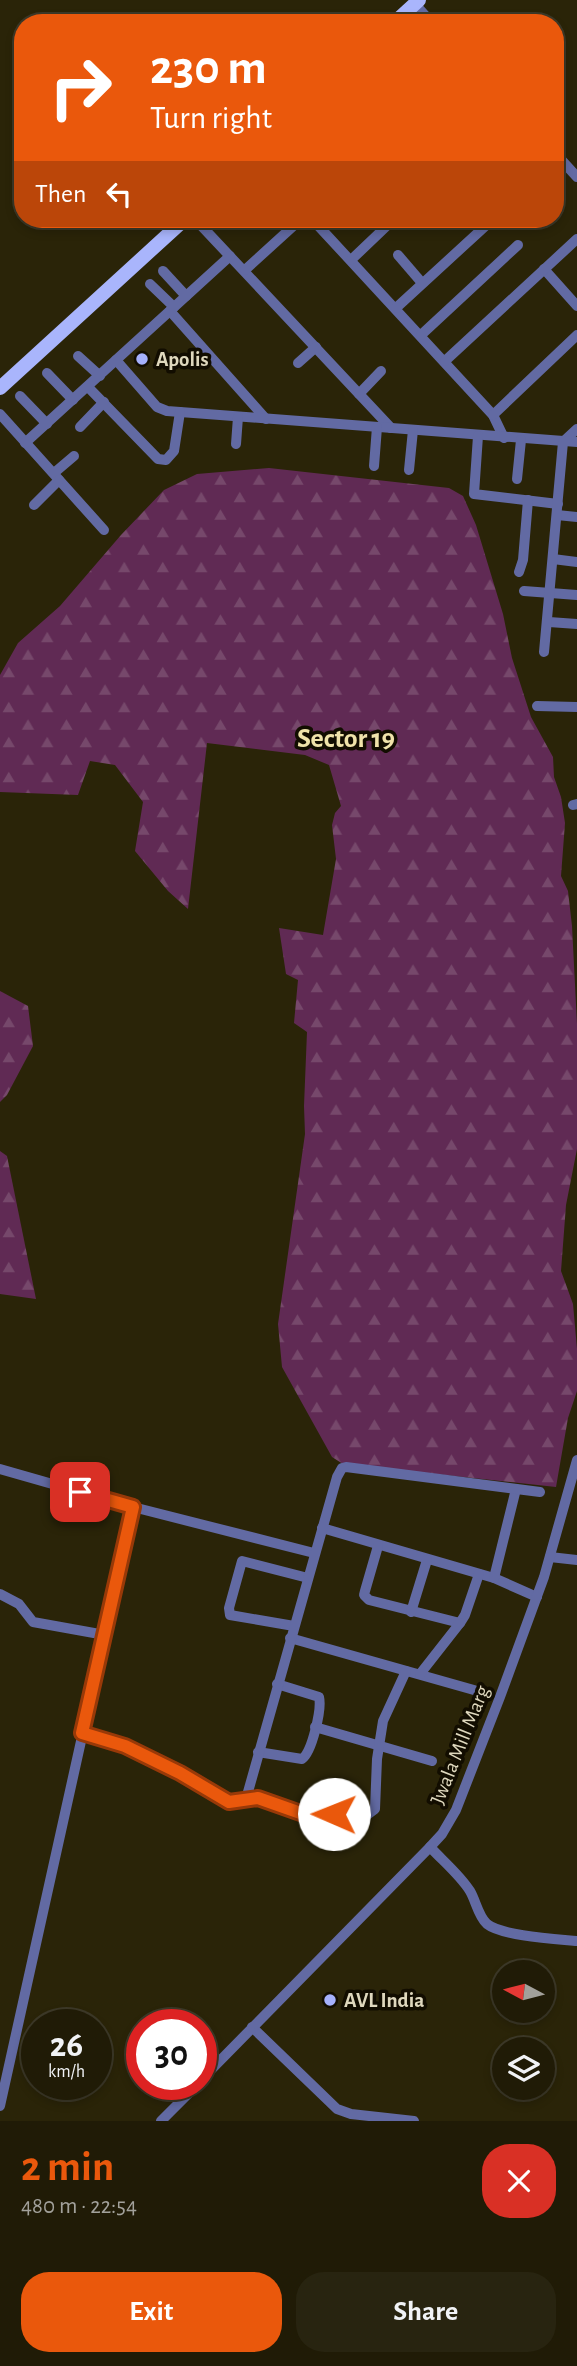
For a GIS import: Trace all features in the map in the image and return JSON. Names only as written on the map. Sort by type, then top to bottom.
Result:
[{"type":"main road","points":[[396,14],[414,1]]},
{"type":"main road","points":[[402,14],[414,1]]},
{"type":"main road","points":[[0,380],[164,228]]},
{"type":"main road","points":[[0,388],[175,228]]},
{"type":"street","points":[[564,165],[577,177]]},
{"type":"street","points":[[204,228],[391,428]]},
{"type":"street","points":[[245,270],[291,228]]},
{"type":"street","points":[[321,228],[493,415],[504,438]]},
{"type":"street","points":[[351,260],[385,228]]},
{"type":"street","points":[[396,308],[483,228]]},
{"type":"street","points":[[445,361],[576,241]]},
{"type":"street","points":[[421,335],[518,245]]},
{"type":"street","points":[[398,255],[422,283]]},
{"type":"street","points":[[25,443],[230,256]]},
{"type":"street","points":[[544,269],[577,306]]},
{"type":"street","points":[[163,271],[186,296]]},
{"type":"street","points":[[150,284],[266,419]]},
{"type":"street","points":[[493,415],[577,335]]},
{"type":"street","points":[[298,363],[316,347]]},
{"type":"street","points":[[78,356],[100,376]]},
{"type":"street","points":[[116,360],[157,407],[180,412],[521,440],[577,442]]},
{"type":"street","points":[[359,394],[381,371]]},
{"type":"street","points":[[47,373],[73,400]]},
{"type":"street","points":[[88,387],[162,461],[174,451],[180,412]]},
{"type":"street","points":[[20,396],[47,424]]},
{"type":"street","points":[[80,427],[104,402]]},
{"type":"street","points":[[0,414],[57,477],[67,497],[104,530]]},
{"type":"street","points":[[236,444],[238,417]]},
{"type":"street","points":[[374,466],[377,427]]},
{"type":"street","points":[[544,652],[549,622],[563,442],[577,429]]},
{"type":"street","points":[[410,470],[413,430]]},
{"type":"street","points":[[478,436],[474,494],[528,500],[577,517]]},
{"type":"street","points":[[517,479],[521,440]]},
{"type":"street","points":[[34,505],[74,456]]},
{"type":"street","points":[[519,572],[523,560],[528,500]]},
{"type":"street","points":[[553,559],[577,562]]},
{"type":"street","points":[[524,590],[577,595]]},
{"type":"street","points":[[549,622],[577,624]]},
{"type":"street","points":[[537,706],[577,707]]},
{"type":"street","name":"Jwala Mill Marg","points":[[217,2064],[430,1847],[449,1823],[537,1597],[577,1460]]},
{"type":"street","points":[[246,1798],[339,1472],[346,1467],[540,1492]]},
{"type":"street","points":[[0,1469],[248,1538],[314,1553]]},
{"type":"street","points":[[494,1578],[516,1489]]},
{"type":"street","points":[[0,2106],[133,1507]]},
{"type":"street","points":[[322,1528],[494,1578],[537,1597]]},
{"type":"street","points":[[248,1538],[229,1608],[230,1615],[294,1626]]},
{"type":"street","points":[[378,1546],[364,1595],[369,1600],[460,1623]]},
{"type":"street","points":[[550,1557],[577,1560]]},
{"type":"street","points":[[411,1612],[427,1560]]},
{"type":"street","points":[[242,1561],[308,1578]]},
{"type":"street","points":[[420,1674],[466,1615],[479,1574]]},
{"type":"street","points":[[0,1594],[19,1604],[33,1622],[105,1635]]},
{"type":"street","points":[[290,1638],[488,1694]]},
{"type":"street","points":[[82,1733],[125,1746],[180,1773],[229,1802],[258,1798],[309,1816],[340,1812],[372,1814],[376,1802],[383,1721],[406,1671]]},
{"type":"street","points":[[258,1752],[298,1758],[305,1757],[309,1751],[320,1706],[319,1697],[277,1684]]},
{"type":"street","points":[[315,1727],[432,1761]]},
{"type":"street","points":[[430,1847],[466,1886],[488,1925],[519,1934],[577,1941]]},
{"type":"street","points":[[252,2027],[337,2109],[351,2114],[414,2121]]},
{"type":"street","name":"Jwala Mill Marg","points":[[161,2121],[182,2100]]},
{"type":"green space","points":[[269,468],[449,488],[463,496],[476,525],[531,717],[553,757],[554,777],[561,797],[565,823],[561,876],[568,891],[572,926],[577,1024],[577,1149],[566,1205],[561,1271],[573,1304],[577,1391],[568,1418],[556,1487],[343,1464],[332,1457],[282,1367],[278,1324],[305,1134],[307,1032],[294,1023],[298,980],[286,974],[279,928],[323,935],[336,859],[332,825],[335,813],[341,806],[329,765],[305,755],[207,743],[188,909],[168,891],[135,851],[143,802],[115,765],[90,761],[78,795],[0,792],[0,675],[18,643],[60,606],[164,490],[197,474]]},
{"type":"green space","points":[[0,991],[28,1006],[33,1046],[7,1095],[0,1102]]},
{"type":"green space","points":[[0,1151],[7,1156],[36,1299],[0,1294]]},
{"type":"place","name":"Apolis","points":[[142,359]]},
{"type":"place","name":"AVL India","points":[[330,2000]]},
{"type":"district","name":"Sector 19","points":[[346,739]]},
{"type":"route","points":[[80,1492],[133,1507],[82,1733],[125,1746],[180,1773],[229,1802],[258,1798],[309,1816],[334,1814]]}]
